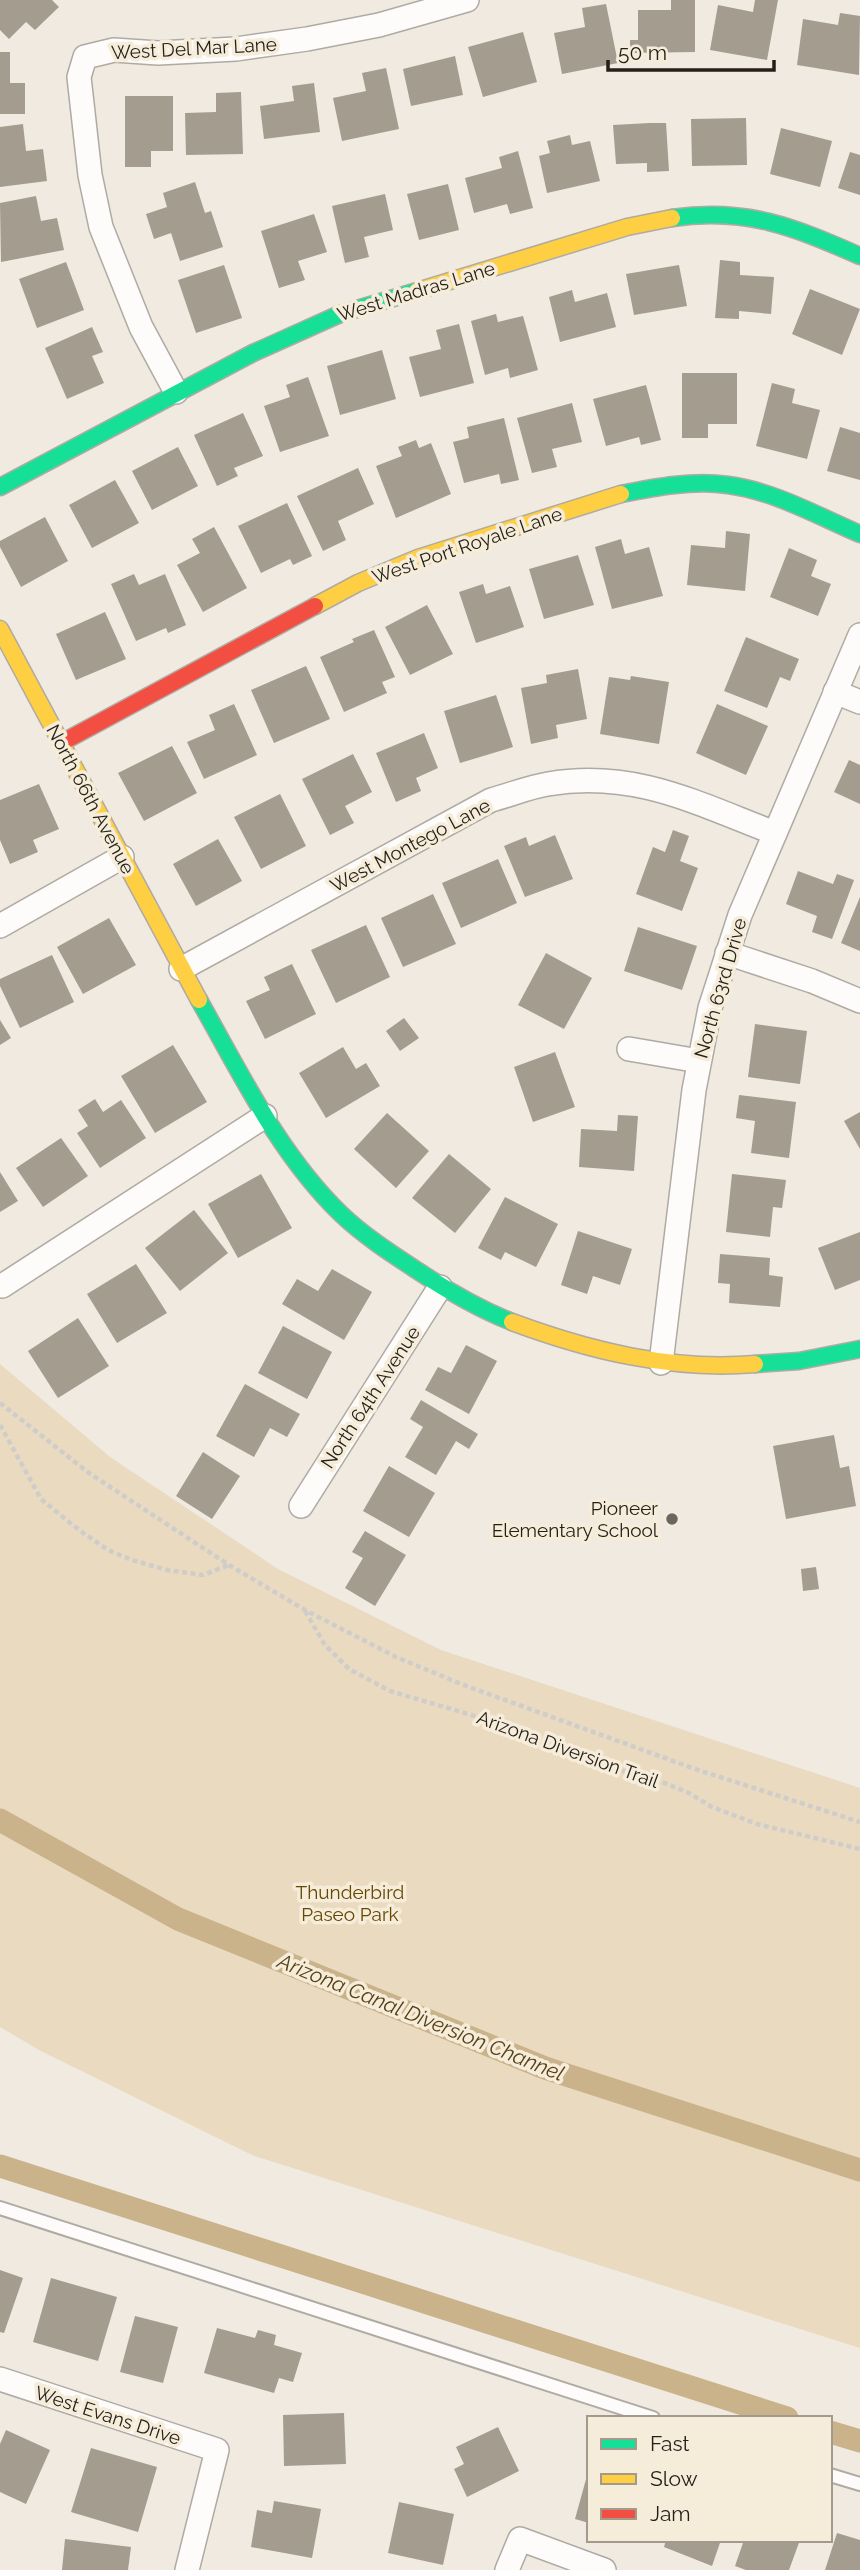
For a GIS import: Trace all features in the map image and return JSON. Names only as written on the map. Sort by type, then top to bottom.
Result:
[{"type":"street","name":"West Del Mar Lane","points":[[176,392],[141,327],[102,227],[90,175],[80,90],[79,77],[85,57],[114,50],[158,53],[210,51],[307,40],[379,25],[467,0]]},
{"type":"street","name":"West Madras Lane","points":[[0,488],[258,350],[340,314],[627,227],[665,218],[714,214],[746,216],[789,227],[860,256]]},
{"type":"street","name":"West Port Royale Lane","points":[[61,743],[358,583],[418,558],[604,498],[651,488],[688,484],[729,485],[768,495],[860,534]]},
{"type":"street","name":"North 66th Avenue","points":[[1,632],[181,969],[265,1116],[305,1171],[341,1213],[381,1246],[440,1287],[474,1306],[548,1337],[661,1363],[704,1367],[770,1366],[824,1358],[860,1349]]},
{"type":"street","name":"North 63rd Drive","points":[[661,1363],[699,1060],[710,1007],[740,915],[860,635]]},
{"type":"street","points":[[835,692],[860,702]]},
{"type":"street","name":"West Montego Lane","points":[[181,969],[492,800],[548,784],[593,780],[643,785],[685,796],[775,833]]},
{"type":"street","points":[[0,926],[122,857]]},
{"type":"street","points":[[727,953],[812,981],[860,1001]]},
{"type":"street","points":[[629,1049],[699,1060]]},
{"type":"street","points":[[2,1286],[265,1116]]},
{"type":"street","name":"North 64th Avenue","points":[[300,1506],[440,1287]]},
{"type":"street","name":"West Evans Drive","points":[[0,2379],[217,2450],[187,2570]]},
{"type":"street","points":[[507,2570],[520,2539],[604,2570]]},
{"type":"lane","points":[[0,2208],[647,2416]]},
{"type":"lane","points":[[832,2476],[860,2484]]},
{"type":"path","name":"Arizona Diversion Trail","points":[[0,1403],[89,1473],[229,1565],[304,1610],[396,1657],[461,1684],[698,1770],[860,1822]]},
{"type":"path","points":[[0,1425],[41,1499],[108,1550],[167,1570],[204,1575],[229,1565]]},
{"type":"path","name":"Arizona Diversion Trail","points":[[304,1610],[325,1645],[349,1669],[390,1691],[492,1721],[543,1744],[611,1768],[652,1778],[689,1793],[712,1807],[757,1824],[860,1849]]},
{"type":"green space","name":"Thunderbird Paseo Park","points":[[0,1364],[110,1457],[278,1569],[441,1650],[860,1788],[860,2348],[252,2155],[41,2051],[0,2027]]},
{"type":"building","points":[[0,0],[52,0],[59,7],[35,30],[26,22],[9,39],[0,30]]},
{"type":"building","points":[[671,0],[695,0],[695,52],[630,53],[630,40],[638,40],[638,10],[671,10]]},
{"type":"building","points":[[755,0],[778,0],[767,60],[710,50],[718,5],[753,12]]},
{"type":"building","points":[[606,4],[618,63],[562,74],[554,33],[585,27],[582,8]]},
{"type":"building","points":[[840,13],[860,16],[859,75],[797,65],[803,19],[838,25]]},
{"type":"building","points":[[523,32],[537,82],[483,97],[468,47]]},
{"type":"building","points":[[0,52],[10,52],[10,83],[25,83],[25,114],[0,114]]},
{"type":"building","points":[[455,56],[463,95],[411,106],[403,69]]},
{"type":"building","points":[[386,68],[399,129],[342,141],[333,98],[366,91],[362,73]]},
{"type":"building","points":[[314,83],[320,132],[264,139],[260,106],[294,101],[292,86]]},
{"type":"building","points":[[241,92],[243,154],[186,155],[185,113],[216,112],[216,93]]},
{"type":"building","points":[[125,96],[173,96],[173,151],[151,151],[151,167],[125,167]]},
{"type":"building","points":[[746,118],[747,165],[692,166],[691,119]]},
{"type":"building","points":[[666,123],[669,171],[647,172],[647,163],[616,164],[613,125]]},
{"type":"building","points":[[23,124],[26,151],[43,149],[47,181],[0,187],[0,127]]},
{"type":"building","points":[[781,128],[832,141],[820,187],[770,174]]},
{"type":"building","points":[[570,135],[572,145],[590,141],[600,181],[547,193],[539,156],[550,153],[547,141]]},
{"type":"building","points":[[518,151],[533,208],[510,214],[507,204],[474,213],[465,178],[502,168],[499,157]]},
{"type":"building","points":[[850,152],[860,155],[860,195],[838,188]]},
{"type":"building","points":[[195,182],[205,213],[211,211],[223,247],[180,261],[171,233],[154,239],[146,214],[167,207],[163,193]]},
{"type":"building","points":[[448,184],[459,230],[419,240],[407,194]]},
{"type":"building","points":[[385,194],[393,230],[364,237],[369,257],[345,263],[332,206]]},
{"type":"building","points":[[36,196],[41,221],[57,218],[64,250],[1,262],[0,203]]},
{"type":"building","points":[[314,214],[327,252],[298,261],[305,280],[279,288],[261,231]]},
{"type":"building","points":[[720,260],[740,262],[740,275],[774,277],[771,314],[739,311],[739,319],[715,318]]},
{"type":"building","points":[[66,262],[84,310],[37,328],[19,279]]},
{"type":"building","points":[[224,265],[242,318],[196,333],[178,280]]},
{"type":"building","points":[[679,265],[687,306],[634,315],[626,274]]},
{"type":"building","points":[[810,289],[860,309],[842,355],[792,334]]},
{"type":"building","points":[[572,290],[575,302],[607,293],[616,327],[560,342],[549,297]]},
{"type":"building","points":[[496,314],[498,322],[523,316],[538,370],[510,378],[508,368],[485,375],[471,321]]},
{"type":"building","points":[[459,324],[474,383],[420,397],[409,357],[441,349],[436,330]]},
{"type":"building","points":[[92,327],[103,352],[92,356],[104,383],[67,399],[45,348]]},
{"type":"building","points":[[382,350],[396,399],[340,415],[327,366]]},
{"type":"building","points":[[682,373],[737,373],[737,424],[708,424],[708,438],[682,438]]},
{"type":"building","points":[[308,377],[329,436],[280,452],[264,406],[290,397],[286,385]]},
{"type":"building","points":[[772,383],[795,389],[792,403],[820,410],[807,459],[756,446]]},
{"type":"building","points":[[646,385],[661,440],[641,445],[639,437],[606,446],[593,399]]},
{"type":"building","points":[[572,403],[582,442],[552,449],[557,467],[532,473],[517,418]]},
{"type":"building","points":[[243,413],[263,456],[234,468],[238,476],[217,486],[194,435]]},
{"type":"building","points":[[504,418],[519,480],[501,484],[499,474],[464,483],[453,442],[469,438],[467,427]]},
{"type":"building","points":[[840,427],[860,433],[860,480],[827,471]]},
{"type":"building","points":[[416,440],[419,448],[431,443],[451,494],[396,518],[376,466],[402,456],[398,447]]},
{"type":"building","points":[[178,447],[198,486],[152,510],[132,471]]},
{"type":"building","points":[[358,468],[374,504],[338,521],[346,540],[323,551],[297,496]]},
{"type":"building","points":[[115,480],[139,523],[92,548],[69,505]]},
{"type":"building","points":[[287,503],[312,556],[293,565],[290,559],[261,573],[238,526]]},
{"type":"building","points":[[45,517],[68,561],[21,587],[0,547],[0,541]]},
{"type":"building","points":[[214,527],[247,588],[203,612],[177,565],[200,553],[192,539]]},
{"type":"building","points":[[726,531],[750,534],[745,591],[687,585],[691,545],[725,548]]},
{"type":"building","points":[[621,539],[625,554],[649,547],[663,596],[612,609],[595,547]]},
{"type":"building","points":[[789,548],[817,560],[811,576],[831,584],[818,616],[770,597]]},
{"type":"building","points":[[578,555],[594,605],[544,619],[529,569]]},
{"type":"building","points":[[134,574],[139,585],[165,574],[186,625],[168,633],[166,628],[136,641],[111,584]]},
{"type":"building","points":[[483,584],[486,594],[510,586],[524,627],[476,643],[459,592]]},
{"type":"building","points":[[427,605],[453,654],[410,675],[385,627]]},
{"type":"building","points":[[105,612],[126,659],[76,680],[56,634]]},
{"type":"building","points":[[374,630],[395,677],[382,682],[387,693],[344,712],[320,657]]},
{"type":"building","points":[[746,637],[799,659],[790,681],[780,677],[767,708],[724,691]]},
{"type":"building","points":[[306,666],[330,719],[274,743],[251,690]]},
{"type":"building","points":[[578,669],[587,719],[556,725],[558,738],[531,744],[521,688],[547,683],[546,675]]},
{"type":"building","points":[[631,676],[669,682],[659,744],[600,734],[609,677],[630,680]]},
{"type":"building","points":[[496,695],[513,747],[460,763],[444,711]]},
{"type":"building","points":[[234,704],[257,755],[204,779],[187,742],[215,730],[209,715]]},
{"type":"building","points":[[717,704],[768,726],[746,775],[696,753]]},
{"type":"building","points":[[424,733],[438,768],[416,778],[421,791],[396,802],[376,753]]},
{"type":"building","points":[[172,746],[197,793],[144,821],[118,773]]},
{"type":"building","points":[[353,754],[372,792],[345,806],[354,823],[330,835],[302,779]]},
{"type":"building","points":[[849,760],[860,765],[860,804],[834,792]]},
{"type":"building","points":[[39,784],[59,829],[33,840],[38,852],[10,864],[0,840],[0,800]]},
{"type":"building","points":[[280,794],[306,846],[261,869],[234,817]]},
{"type":"building","points":[[673,830],[689,836],[680,861],[698,868],[682,911],[636,894],[653,847],[665,852]]},
{"type":"building","points":[[555,835],[573,879],[525,897],[504,846],[526,837],[529,846]]},
{"type":"building","points":[[218,839],[242,881],[196,906],[173,864]]},
{"type":"building","points":[[498,859],[517,903],[461,928],[442,883]]},
{"type":"building","points":[[798,871],[833,884],[837,874],[854,880],[832,939],[812,932],[817,916],[786,904]]},
{"type":"building","points":[[433,894],[456,944],[403,967],[381,918]]},
{"type":"building","points":[[860,897],[860,951],[841,943]]},
{"type":"building","points":[[109,918],[136,965],[83,994],[57,947]]},
{"type":"building","points":[[366,925],[390,977],[336,1003],[311,950]]},
{"type":"building","points":[[638,927],[697,946],[682,990],[624,971]]},
{"type":"building","points":[[546,953],[592,978],[564,1029],[518,1005]]},
{"type":"building","points":[[52,955],[74,1002],[20,1028],[0,986],[0,979]]},
{"type":"building","points":[[292,964],[316,1014],[265,1039],[246,1001],[270,990],[264,977]]},
{"type":"building","points":[[404,1018],[419,1038],[400,1051],[386,1031]]},
{"type":"building","points":[[0,1020],[11,1038],[0,1045]]},
{"type":"building","points":[[755,1024],[807,1031],[800,1084],[748,1077]]},
{"type":"building","points":[[173,1045],[207,1102],[155,1133],[121,1076]]},
{"type":"building","points":[[343,1047],[356,1069],[366,1063],[380,1086],[326,1118],[299,1073]]},
{"type":"building","points":[[555,1052],[575,1107],[533,1122],[514,1067]]},
{"type":"building","points":[[739,1095],[796,1102],[789,1158],[751,1153],[755,1121],[736,1118]]},
{"type":"building","points":[[95,1099],[103,1112],[121,1100],[146,1138],[100,1168],[77,1133],[88,1126],[78,1110]]},
{"type":"building","points":[[860,1112],[860,1149],[844,1121]]},
{"type":"building","points":[[387,1113],[429,1151],[396,1188],[354,1149]]},
{"type":"building","points":[[618,1115],[638,1116],[634,1171],[579,1167],[581,1129],[617,1131]]},
{"type":"building","points":[[61,1138],[88,1176],[43,1207],[16,1168]]},
{"type":"building","points":[[449,1154],[491,1189],[455,1233],[412,1198]]},
{"type":"building","points":[[0,1172],[18,1201],[0,1212]]},
{"type":"building","points":[[261,1174],[292,1228],[238,1258],[208,1204]]},
{"type":"building","points":[[732,1174],[786,1180],[782,1208],[773,1207],[770,1237],[726,1232]]},
{"type":"building","points":[[505,1197],[558,1224],[536,1267],[505,1252],[501,1260],[478,1248]]},
{"type":"building","points":[[194,1210],[228,1253],[180,1291],[145,1248]]},
{"type":"building","points":[[578,1231],[632,1249],[620,1285],[593,1276],[587,1294],[561,1285]]},
{"type":"building","points":[[860,1232],[860,1280],[835,1290],[818,1248]]},
{"type":"building","points":[[720,1254],[770,1258],[769,1275],[783,1277],[780,1307],[729,1303],[730,1284],[718,1283]]},
{"type":"building","points":[[136,1264],[167,1313],[117,1343],[87,1294]]},
{"type":"building","points":[[332,1269],[372,1292],[344,1340],[282,1304],[297,1279],[318,1291]]},
{"type":"building","points":[[78,1318],[109,1366],[58,1398],[28,1351]]},
{"type":"building","points":[[283,1326],[332,1352],[307,1399],[258,1373]]},
{"type":"building","points":[[466,1345],[497,1361],[469,1414],[425,1390],[438,1367],[451,1373]]},
{"type":"building","points":[[245,1384],[300,1414],[287,1437],[270,1428],[254,1457],[216,1436]]},
{"type":"building","points":[[421,1400],[478,1434],[469,1449],[456,1441],[436,1475],[405,1457],[423,1427],[410,1419]]},
{"type":"building","points":[[834,1435],[840,1468],[849,1466],[856,1506],[786,1519],[773,1446]]},
{"type":"building","points":[[203,1452],[240,1476],[212,1519],[176,1496]]},
{"type":"building","points":[[389,1466],[435,1493],[409,1537],[363,1511]]},
{"type":"building","points":[[365,1531],[406,1555],[375,1606],[345,1588],[363,1558],[352,1552]]},
{"type":"building","points":[[816,1567],[819,1589],[803,1591],[801,1569]]},
{"type":"building","points":[[0,2270],[23,2278],[4,2333],[0,2332]]},
{"type":"building","points":[[51,2278],[117,2297],[98,2361],[33,2342]]},
{"type":"building","points":[[135,2316],[178,2327],[163,2383],[120,2372]]},
{"type":"building","points":[[217,2328],[255,2338],[258,2330],[276,2335],[274,2345],[302,2353],[293,2382],[279,2378],[274,2393],[204,2373]]},
{"type":"building","points":[[344,2413],[346,2464],[284,2466],[283,2415]]},
{"type":"building","points":[[498,2427],[519,2471],[467,2497],[454,2469],[464,2464],[456,2447]]},
{"type":"building","points":[[6,2430],[50,2450],[26,2504],[0,2492],[0,2444]]},
{"type":"building","points":[[91,2448],[157,2467],[138,2532],[71,2512]]},
{"type":"building","points":[[587,2476],[587,2522],[575,2519]]},
{"type":"building","points":[[274,2501],[321,2509],[312,2558],[251,2547],[257,2510],[272,2513]]},
{"type":"building","points":[[399,2502],[454,2514],[443,2565],[388,2553]]},
{"type":"building","points":[[837,2533],[860,2540],[860,2570],[825,2570]]},
{"type":"building","points":[[65,2539],[131,2547],[128,2570],[62,2570]]},
{"type":"building","points":[[665,2542],[720,2542],[712,2566],[664,2547]]},
{"type":"building","points":[[743,2542],[799,2542],[789,2570],[746,2570],[735,2566]]},
{"type":"waterway","name":"Arizona Canal Diversion Channel","points":[[0,1820],[178,1919],[545,2068],[860,2170]]},
{"type":"waterway","points":[[0,2166],[781,2416]]},
{"type":"waterway","points":[[832,2433],[860,2441]]},
{"type":"traffic: fast","points":[[672,218],[723,215],[769,222],[813,236],[860,256]]},
{"type":"traffic: fast","points":[[0,487],[253,353],[340,314],[417,291]]},
{"type":"traffic: fast","points":[[621,494],[688,484],[728,485],[779,498],[860,534]]},
{"type":"traffic: fast","points":[[199,1000],[262,1112],[299,1166],[341,1214],[378,1244],[429,1278],[512,1322]]},
{"type":"traffic: fast","points":[[755,1364],[799,1361],[860,1349]]},
{"type":"traffic: slow","points":[[417,291],[627,227],[672,218]]},
{"type":"traffic: slow","points":[[315,606],[358,583],[418,558],[621,494]]},
{"type":"traffic: slow","points":[[0,629],[199,1000]]},
{"type":"traffic: slow","points":[[512,1322],[571,1342],[632,1357],[693,1364],[755,1364]]},
{"type":"traffic: jam","points":[[61,743],[315,606]]},
{"type":"place","name":"Pioneer Elementary School","points":[[672,1519]]}]
